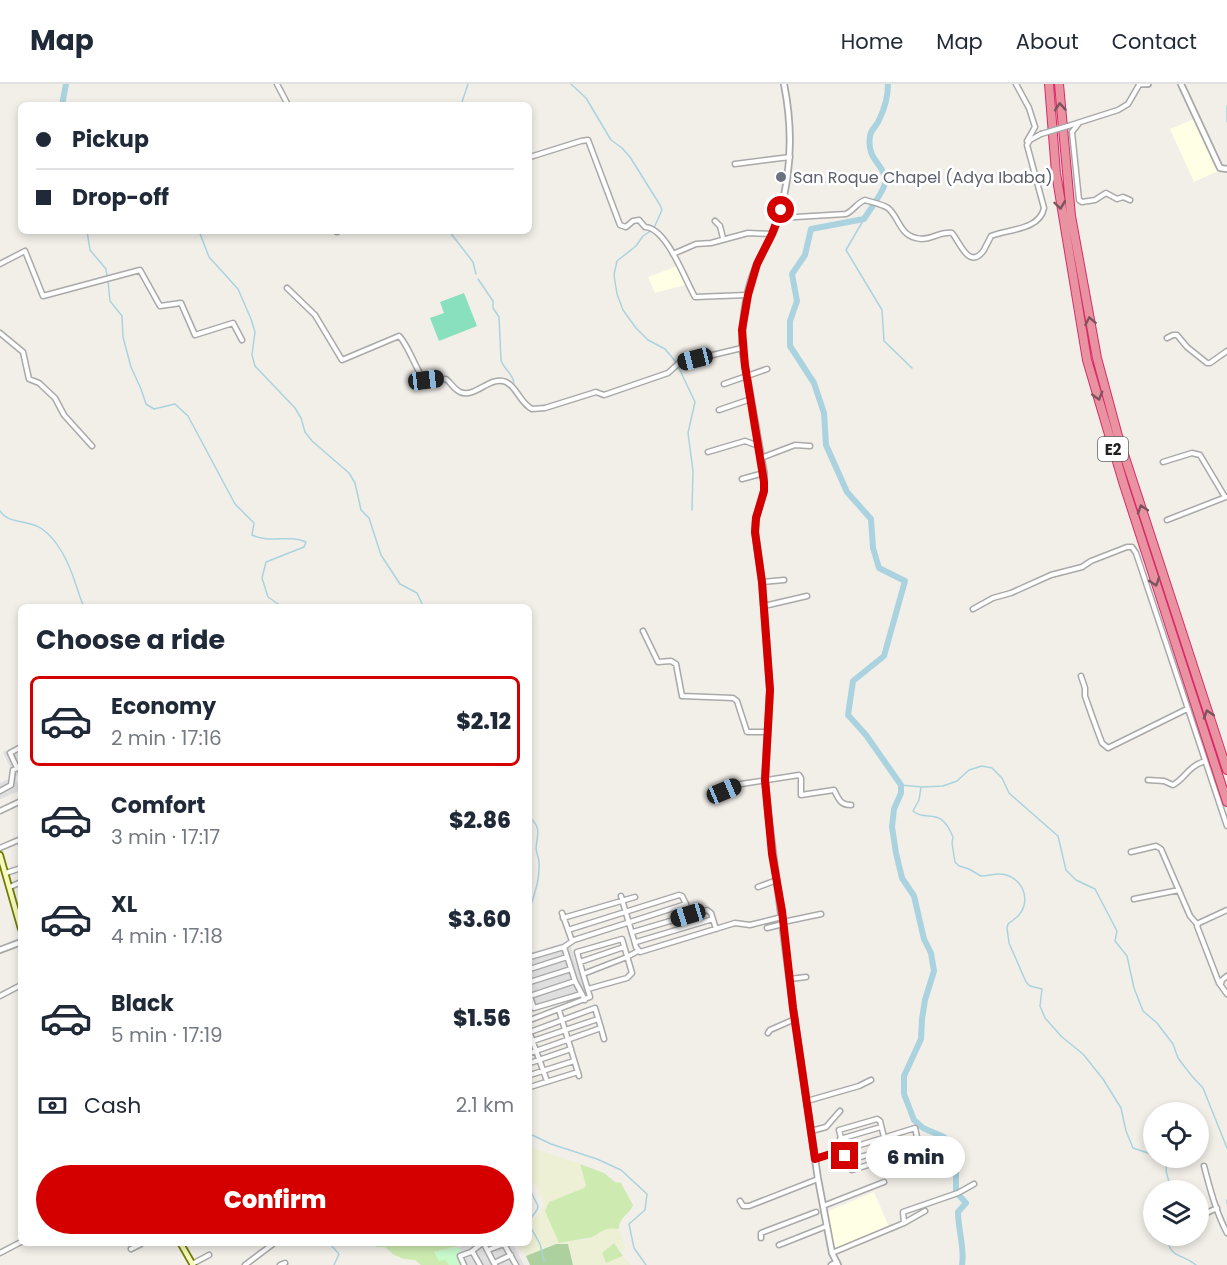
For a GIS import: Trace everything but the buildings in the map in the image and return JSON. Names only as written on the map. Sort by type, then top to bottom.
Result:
[{"type":"highway","name":"E2","points":[[1049,84],[1059,196],[1087,360],[1126,494],[1227,802]]},
{"type":"highway","name":"E2","points":[[1059,84],[1071,216],[1097,358],[1118,436],[1227,770]]},
{"type":"main road","points":[[0,855],[3,870],[18,908]]},
{"type":"main road","points":[[182,1246],[193,1264]]},
{"type":"street","points":[[277,84],[286,102]]},
{"type":"street","points":[[784,84],[789,111],[790,172],[779,218],[757,264],[748,295],[742,330],[742,348],[764,473],[764,491],[756,518],[755,532],[762,582],[770,690],[765,780],[772,854],[821,1209],[837,1264],[831,1265]]},
{"type":"street","points":[[779,218],[846,214],[855,210],[861,201],[870,201],[888,208],[900,228],[908,235],[925,239],[946,232],[952,233],[966,254],[970,257],[977,256],[992,236],[1035,222],[1043,214],[1044,208],[1027,151],[1027,140],[1035,127],[1029,108],[1016,84]]},
{"type":"street","points":[[1027,145],[1030,140],[1041,134],[1118,110],[1128,104],[1139,84],[1148,84]]},
{"type":"street","points":[[1180,84],[1213,156],[1220,168],[1227,169]]},
{"type":"street","points":[[1080,123],[1072,132],[1079,200],[1090,201],[1106,194],[1117,199],[1123,197],[1130,200]]},
{"type":"street","points":[[532,156],[588,140],[620,225],[626,227],[633,221],[639,220],[645,227],[652,227],[657,231],[673,254],[695,297],[748,295]]},
{"type":"street","points":[[735,164],[790,157]]},
{"type":"street","points":[[715,221],[720,226],[723,238]]},
{"type":"street","points":[[673,254],[692,245],[711,243],[723,238],[748,233],[772,234]]},
{"type":"street","points":[[0,264],[25,251],[43,296],[140,270],[160,306],[181,303],[195,335],[233,323],[242,340]]},
{"type":"street","points":[[287,288],[315,315],[342,360],[399,336],[424,380],[446,379],[463,393],[495,381],[503,381],[510,384],[522,401],[532,409],[545,408],[596,392],[607,394],[668,373],[678,363],[742,348]]},
{"type":"street","points":[[0,333],[23,352],[29,379],[39,383],[55,398],[64,415],[92,446]]},
{"type":"street","points":[[1167,338],[1177,335],[1187,347],[1208,363],[1227,351]]},
{"type":"street","points":[[724,384],[767,369]]},
{"type":"street","points":[[719,410],[751,399]]},
{"type":"street","points":[[708,452],[745,441],[759,446]]},
{"type":"street","points":[[761,458],[795,445],[810,446]]},
{"type":"street","points":[[1163,462],[1192,453],[1200,455],[1226,497],[1167,520]]},
{"type":"street","points":[[742,479],[764,473]]},
{"type":"street","points":[[973,609],[993,598],[1017,591],[1051,575],[1076,570],[1091,561],[1132,547],[1136,553],[1227,826]]},
{"type":"street","points":[[762,582],[784,579]]},
{"type":"street","points":[[764,606],[807,596]]},
{"type":"street","points":[[643,631],[658,662],[676,664],[682,696],[733,698],[737,701],[747,732],[767,732]]},
{"type":"street","points":[[1081,676],[1085,696],[1102,743],[1108,748],[1187,709]]},
{"type":"street","points":[[18,748],[10,752],[18,765]]},
{"type":"street","points":[[1148,780],[1160,780],[1173,785],[1188,769],[1205,762]]},
{"type":"street","points":[[0,791],[11,785],[13,770],[18,768]]},
{"type":"street","points":[[724,791],[741,784],[800,776],[801,795],[834,790],[840,802],[851,805]]},
{"type":"street","points":[[0,811],[18,802]]},
{"type":"street","points":[[0,848],[18,839]]},
{"type":"street","points":[[1131,852],[1159,846],[1190,916],[1197,924],[1221,985],[1227,994]]},
{"type":"street","points":[[3,870],[18,868]]},
{"type":"street","points":[[758,886],[777,880]]},
{"type":"street","points":[[10,887],[18,883]]},
{"type":"street","points":[[1134,899],[1179,890]]},
{"type":"street","points":[[568,930],[679,896],[682,896],[686,904],[688,915]]},
{"type":"street","points":[[572,941],[563,916],[622,898],[635,897]]},
{"type":"street","points":[[622,898],[638,951]]},
{"type":"street","points":[[532,956],[686,904]]},
{"type":"street","points":[[633,932],[707,910],[716,929]]},
{"type":"street","points":[[1197,924],[1227,910]]},
{"type":"street","points":[[583,974],[638,951],[735,923],[750,925],[821,914]]},
{"type":"street","points":[[636,942],[713,919]]},
{"type":"street","points":[[767,928],[783,921]]},
{"type":"street","points":[[588,989],[632,973],[620,938],[577,952],[590,998],[604,1039]]},
{"type":"street","points":[[0,950],[18,943]]},
{"type":"street","points":[[564,947],[580,994],[585,1000]]},
{"type":"street","points":[[580,962],[624,947]]},
{"type":"street","points":[[532,968],[567,957]]},
{"type":"street","points":[[532,981],[571,969]]},
{"type":"street","points":[[1221,985],[1221,981],[1227,976]]},
{"type":"street","points":[[790,979],[806,977]]},
{"type":"street","points":[[532,995],[575,981]]},
{"type":"street","points":[[0,996],[18,987]]},
{"type":"street","points":[[532,1002],[534,1008],[580,994]]},
{"type":"street","points":[[532,1019],[590,998]]},
{"type":"street","points":[[532,1032],[595,1008]]},
{"type":"street","points":[[532,1086],[579,1074],[559,1010]]},
{"type":"street","points":[[532,1042],[598,1019]]},
{"type":"street","points":[[768,1033],[795,1019]]},
{"type":"street","points":[[532,1052],[601,1029]]},
{"type":"street","points":[[532,1044],[547,1081]]},
{"type":"street","points":[[532,1062],[571,1049]]},
{"type":"street","points":[[532,1074],[574,1060]]},
{"type":"street","points":[[807,1101],[859,1086],[871,1080]]},
{"type":"street","points":[[811,1131],[826,1127],[840,1111]]},
{"type":"street","points":[[877,1119],[881,1126],[887,1159],[852,1170],[843,1150],[839,1130],[877,1119]]},
{"type":"street","points":[[840,1139],[881,1126]]},
{"type":"street","points":[[815,1159],[913,1127],[917,1134],[915,1139],[847,1161]]},
{"type":"street","points":[[1205,1168],[1218,1216],[1227,1233]]},
{"type":"street","points":[[740,1201],[743,1206],[749,1206],[818,1179]]},
{"type":"street","points":[[761,1238],[761,1233],[885,1182]]},
{"type":"street","points":[[904,1223],[903,1212],[957,1194],[974,1184]]},
{"type":"street","points":[[1209,1211],[1217,1208]]},
{"type":"street","points":[[832,1253],[904,1223],[925,1211]]},
{"type":"street","points":[[779,1245],[827,1226]]},
{"type":"street","points":[[0,1253],[18,1244]]},
{"type":"street","points":[[131,1249],[137,1246]]},
{"type":"street","points":[[245,1265],[270,1246]]},
{"type":"street","points":[[464,1265],[460,1256],[480,1246]]},
{"type":"street","points":[[485,1246],[495,1264],[511,1255]]},
{"type":"street","points":[[488,1250],[499,1246]]},
{"type":"street","points":[[505,1246],[516,1265]]},
{"type":"street","points":[[472,1251],[480,1265]]},
{"type":"street","points":[[193,1264],[209,1255]]},
{"type":"shaded area","points":[[1194,119],[1218,171],[1194,182],[1170,129]]},
{"type":"shaded area","points":[[678,266],[688,284],[655,293],[648,277]]},
{"type":"shaded area","points":[[18,744],[18,776],[15,777],[18,791],[0,799],[0,783],[9,779],[11,770],[3,752]]},
{"type":"shaded area","points":[[569,941],[585,991],[532,1008],[532,952]]},
{"type":"shaded area","points":[[532,1148],[580,1164],[586,1185],[584,1189],[549,1202],[559,1243],[589,1239],[600,1231],[610,1228],[619,1229],[626,1249],[622,1251],[614,1243],[602,1252],[606,1263],[623,1256],[631,1265],[573,1265],[568,1244],[551,1245],[526,1256],[518,1246],[532,1246],[532,1220],[541,1213],[544,1202],[532,1181]]},
{"type":"shaded area","points":[[874,1192],[889,1227],[835,1251],[826,1212]]},
{"type":"shaded area","points":[[463,1246],[514,1246],[524,1265],[449,1265],[446,1260],[434,1252]]},
{"type":"green space","points":[[464,293],[477,326],[439,341],[430,318],[444,313],[440,302]]},
{"type":"green space","points":[[580,1164],[604,1173],[615,1182],[621,1183],[633,1205],[619,1229],[608,1229],[592,1237],[559,1243],[545,1211],[549,1202],[584,1188],[586,1185]]},
{"type":"green space","points":[[614,1243],[623,1256],[606,1263],[602,1253]]},
{"type":"green space","points":[[556,1244],[568,1244],[573,1265],[530,1265],[526,1256]]},
{"type":"green space","points":[[459,1246],[434,1252],[446,1259],[449,1265],[421,1265],[415,1260],[394,1255],[385,1247],[376,1247]]},
{"type":"green space","points":[[459,1247],[461,1254],[457,1256],[461,1265],[449,1265],[446,1260],[439,1261],[434,1252]]},
{"type":"waterway","points":[[63,102],[66,84]]},
{"type":"waterway","points":[[462,102],[468,84]]},
{"type":"waterway","points":[[571,84],[586,98],[611,140],[630,157],[660,205],[662,210],[654,228]]},
{"type":"waterway","points":[[888,84],[884,107],[871,134],[870,145],[873,157],[883,171],[884,187],[864,219],[811,229],[805,255],[792,274],[797,301],[790,321],[790,346],[814,383],[824,413],[826,445],[847,492],[871,519],[873,548],[879,568],[905,581],[884,656],[853,681],[848,715],[866,735],[901,785],[901,793],[894,809],[892,827],[896,853],[902,878],[914,896],[934,971],[925,1000],[921,1039],[904,1076],[904,1094],[914,1120],[923,1128],[944,1137],[952,1146],[956,1160],[956,1192],[966,1203],[958,1212],[963,1252],[962,1265]]},
{"type":"waterway","points":[[1227,106],[1227,122]]},
{"type":"waterway","points":[[864,219],[846,250],[882,310],[884,341],[912,368]]},
{"type":"waterway","points":[[652,230],[617,261],[614,275],[617,294],[623,310],[636,328],[648,340],[665,349],[676,362]]},
{"type":"waterway","points":[[87,234],[90,250],[106,269],[107,276]]},
{"type":"waterway","points":[[200,234],[209,257],[238,289],[251,319],[255,332],[252,355],[255,366],[295,408],[305,432],[312,441],[349,473],[355,483],[361,510],[369,518],[381,555],[400,584],[417,593],[422,604]]},
{"type":"waterway","points":[[451,234],[473,262],[476,274]]},
{"type":"waterway","points":[[478,279],[493,301],[493,308],[499,317],[501,360],[514,383]]},
{"type":"waterway","points":[[108,281],[110,301],[122,316],[123,337],[131,367],[146,404],[154,409],[175,404],[188,416],[235,504],[254,523],[252,535],[266,539],[292,539],[306,542],[304,547],[266,562],[262,578],[268,597],[278,604]]},
{"type":"waterway","points":[[678,366],[695,402],[688,433],[693,471],[692,510]]},
{"type":"waterway","points":[[0,511],[9,518],[37,526],[54,540],[67,562],[83,604]]},
{"type":"waterway","points":[[901,785],[943,786],[957,781],[969,770],[982,766],[992,768],[1002,778],[1009,793],[1058,836],[1066,870],[1076,880],[1095,889],[1117,931],[1115,941],[1127,956],[1134,988],[1143,1011],[1157,1023],[1173,1044],[1178,1058],[1203,1088],[1227,1148]]},
{"type":"waterway","points":[[921,787],[919,800],[913,811],[923,816],[938,818],[948,827],[953,837],[955,862],[981,876],[1006,875],[1018,882],[1022,888],[1025,901],[1023,908],[1007,928],[1009,943],[1026,982],[1030,986],[1042,989],[1040,1006],[1045,1018],[1062,1037],[1083,1054],[1103,1079],[1121,1108],[1126,1131],[1133,1148],[1143,1151]]},
{"type":"waterway","points":[[532,820],[537,828],[536,848],[539,860],[537,885],[532,901]]},
{"type":"waterway","points":[[532,1135],[621,1170],[647,1194],[645,1210],[629,1224],[634,1248],[646,1265]]},
{"type":"waterway","points":[[1166,1168],[1168,1180]]},
{"type":"waterway","points":[[532,1194],[538,1206],[532,1217]]},
{"type":"waterway","points":[[532,1230],[540,1244],[544,1261]]},
{"type":"waterway","points":[[332,1246],[339,1254],[334,1265]]},
{"type":"waterway","points":[[1169,1246],[1177,1255],[1196,1265]]},
{"type":"place","name":"San Roque Chapel (Adya Ibaba)","points":[[781,177]]},
{"type":"route","points":[[781,210],[757,264],[748,295],[742,330],[742,348],[764,473],[764,491],[756,518],[755,532],[762,582],[770,690],[765,780],[772,854],[782,911],[793,1008],[815,1159],[843,1150],[845,1156]]}]
